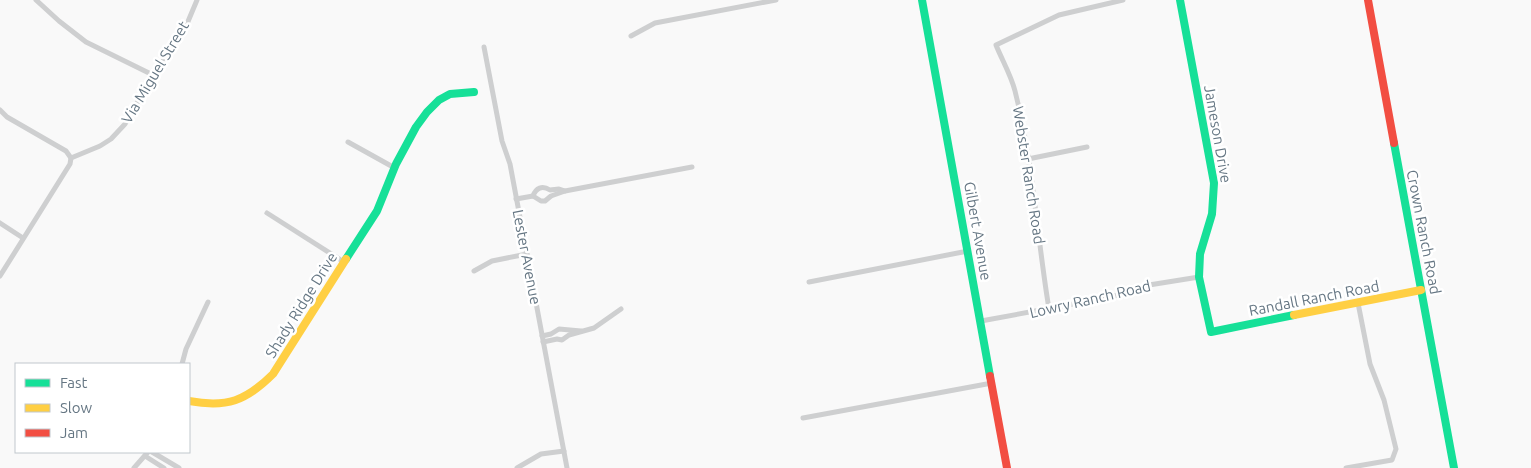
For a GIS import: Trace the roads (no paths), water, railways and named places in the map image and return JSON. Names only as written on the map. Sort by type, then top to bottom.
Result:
[{"type":"street","points":[[36,0],[59,22],[86,42],[153,75]]},
{"type":"street","name":"Via Miguel Street","points":[[71,158],[100,146],[111,139],[125,124],[153,75],[184,31],[196,0]]},
{"type":"street","points":[[631,36],[656,23],[776,0]]},
{"type":"street","name":"Gilbert Avenue","points":[[922,0],[1007,468]]},
{"type":"street","name":"Webster Ranch Road","points":[[1049,309],[1042,263],[1040,231],[1015,89],[996,45],[1059,14],[1123,0]]},
{"type":"street","name":"Jameson Drive","points":[[1180,0],[1214,183],[1212,214],[1200,254],[1199,277],[1211,332]]},
{"type":"street","name":"Crown Ranch Road","points":[[1368,0],[1454,468]]},
{"type":"street","name":"Lester Avenue","points":[[484,48],[502,141],[510,164],[567,468]]},
{"type":"street","name":"Shady Ridge Drive","points":[[190,401],[221,405],[249,395],[262,386],[273,374],[376,210],[393,167],[424,115],[435,104],[450,94],[474,92]]},
{"type":"street","points":[[0,110],[7,117],[66,151],[71,158],[70,164],[0,276]]},
{"type":"street","points":[[348,142],[393,167]]},
{"type":"street","points":[[1028,159],[1087,147]]},
{"type":"street","points":[[516,199],[533,196],[541,201],[545,201],[551,196],[565,191],[692,167]]},
{"type":"street","points":[[533,196],[541,187],[565,191]]},
{"type":"street","points":[[267,213],[344,262]]},
{"type":"street","points":[[0,224],[23,238]]},
{"type":"street","points":[[809,282],[968,252]]},
{"type":"street","points":[[474,271],[492,261],[527,254]]},
{"type":"street","name":"Lowry Ranch Road","points":[[981,321],[1111,297],[1149,285],[1199,277]]},
{"type":"street","name":"Randall Ranch Road","points":[[1211,332],[1421,290]]},
{"type":"street","points":[[182,363],[186,349],[208,302]]},
{"type":"street","points":[[1346,468],[1392,460],[1396,449],[1384,400],[1370,364],[1358,303]]},
{"type":"street","points":[[542,339],[562,340],[594,328],[621,310]]},
{"type":"street","points":[[542,339],[559,329],[582,331]]},
{"type":"street","points":[[803,418],[992,383]]},
{"type":"street","points":[[517,468],[541,454],[564,451]]},
{"type":"street","points":[[154,453],[179,468]]},
{"type":"street","points":[[134,468],[147,454],[164,468]]}]
